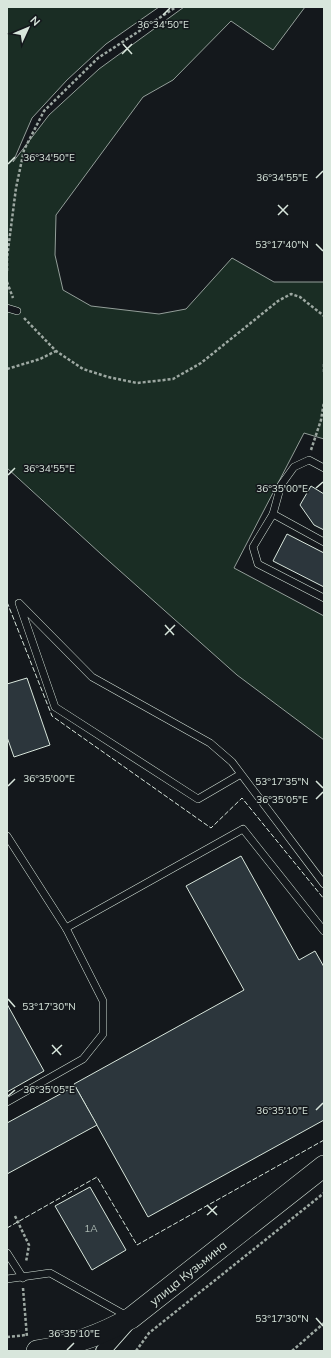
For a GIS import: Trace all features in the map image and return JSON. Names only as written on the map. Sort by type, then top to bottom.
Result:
[{"type":"main road","name":"улица Кузьмина","points":[[36,1351],[75,1343],[110,1330],[131,1318],[324,1166]]},
{"type":"street","points":[[103,1351],[131,1318]]},
{"type":"lane","points":[[7,308],[17,311]]},
{"type":"lane","points":[[324,468],[310,460],[294,467],[281,485],[273,514],[253,547],[258,564],[324,598]]},
{"type":"lane","points":[[273,514],[324,542]]},
{"type":"lane","points":[[241,774],[198,799],[55,707],[19,603],[92,677],[210,743],[232,762],[324,884]]},
{"type":"lane","points":[[66,928],[243,829],[324,931]]},
{"type":"lane","points":[[7,836],[66,928],[103,1001],[103,1034],[83,1059],[7,1102]]},
{"type":"lane","points":[[7,1253],[22,1278]]},
{"type":"lane","points":[[7,1279],[50,1274],[131,1318]]},
{"type":"path","points":[[7,271],[7,258],[16,188],[24,150],[44,111],[98,58],[176,7]]},
{"type":"path","points":[[7,282],[17,311],[56,351],[83,369],[108,377],[137,383],[173,379],[201,363],[278,301],[291,294],[300,296],[324,316]]},
{"type":"path","points":[[7,369],[40,359],[56,351]]},
{"type":"path","points":[[324,364],[324,373]]},
{"type":"path","points":[[310,460],[311,447],[321,420],[324,402]]},
{"type":"path","points":[[136,1351],[149,1333],[324,1194]]},
{"type":"path","points":[[292,1351],[324,1323]]},
{"type":"green space","points":[[7,7],[159,7],[106,44],[67,80],[32,118],[13,162],[49,115],[99,69],[184,7],[305,7],[273,50],[231,21],[173,80],[143,97],[56,215],[55,255],[63,290],[91,306],[159,314],[186,309],[232,258],[274,282],[324,282],[324,439],[304,433],[234,568],[324,616],[324,740],[237,675],[7,468]]},
{"type":"building","points":[[311,486],[324,494],[324,530],[314,525],[300,505]]},
{"type":"building","points":[[287,534],[324,553],[324,587],[273,561]]},
{"type":"building","points":[[27,678],[50,745],[14,757],[7,737],[7,684]]},
{"type":"building","points":[[241,856],[299,960],[315,951],[324,967],[324,1120],[148,1217],[74,1084],[244,990],[186,886]]},
{"type":"building","points":[[7,1004],[44,1071],[7,1092]]},
{"type":"building","points":[[75,1086],[97,1125],[7,1174],[7,1123]]},
{"type":"building","points":[[90,1187],[126,1250],[92,1270],[55,1206]]},
{"type":"fence","points":[[7,602],[52,716],[211,828],[242,798],[324,899]]},
{"type":"fence","points":[[7,1228],[97,1177],[137,1245],[324,1140]]}]
